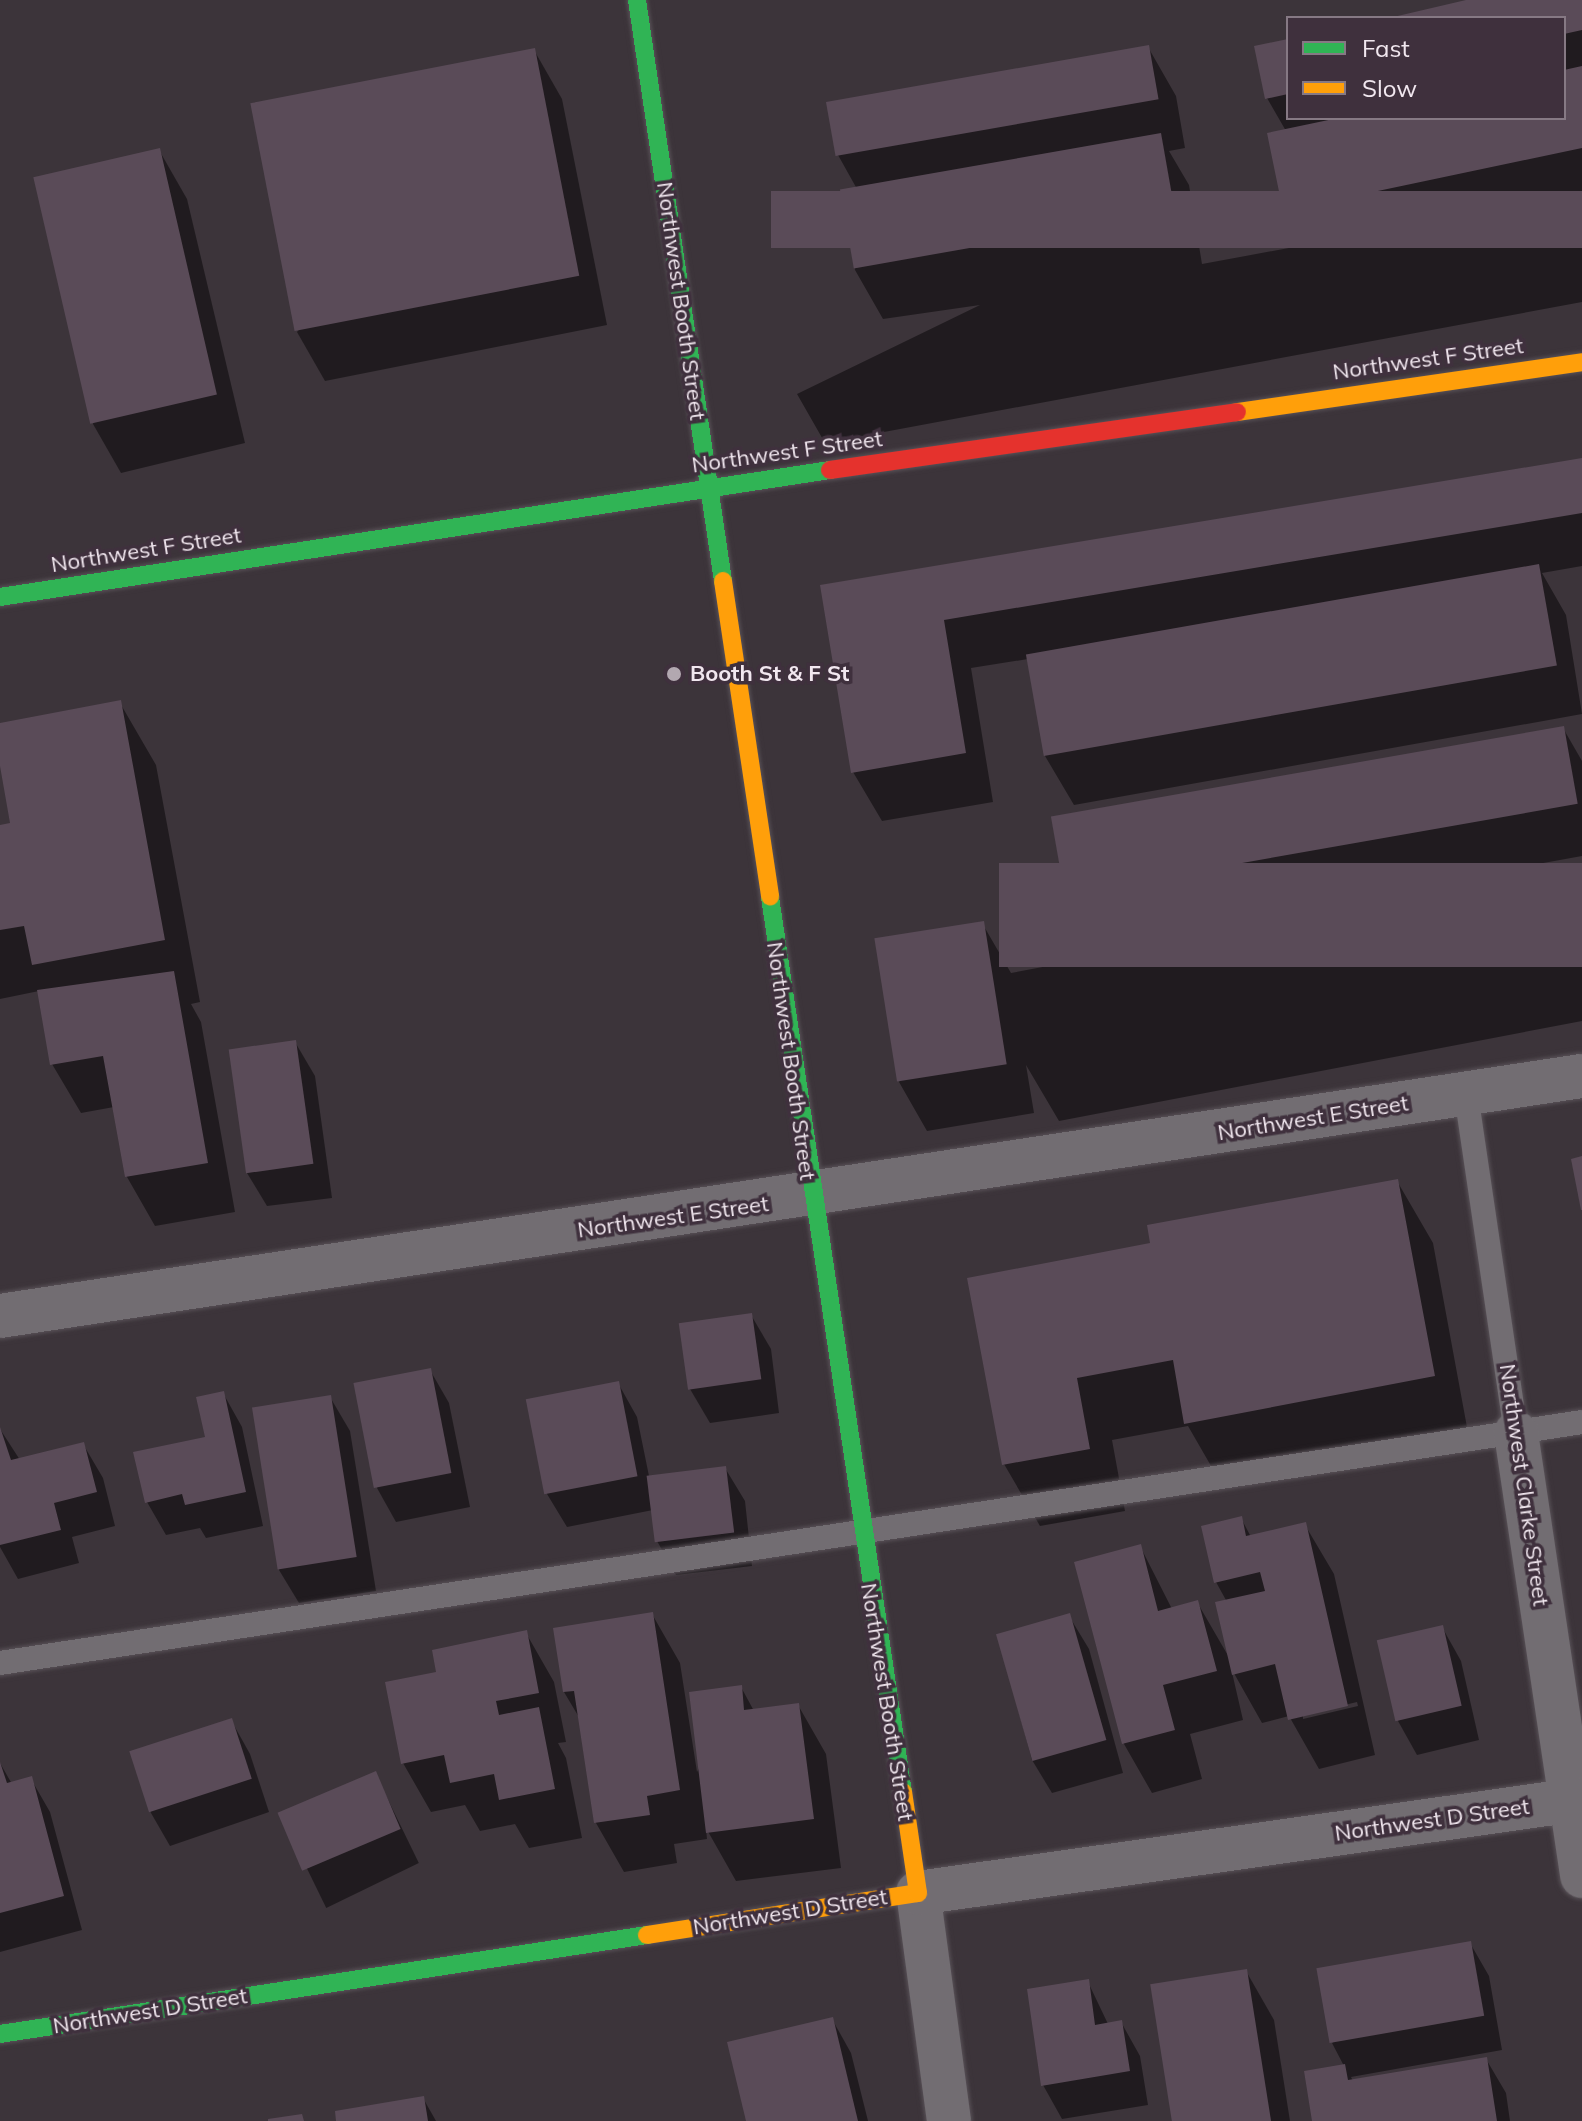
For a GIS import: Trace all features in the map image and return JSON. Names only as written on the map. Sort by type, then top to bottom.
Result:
[{"type":"street","name":"Northwest Booth Street","points":[[637,0],[861,1535],[918,1893],[949,2121]]},
{"type":"street","name":"Northwest F Street","points":[[0,597],[708,488],[1582,362]]},
{"type":"street","name":"Northwest E Street","points":[[0,1316],[811,1197],[1582,1076]]},
{"type":"street","name":"Northwest Clarke Street","points":[[1516,1433],[1576,1800],[1582,1876]]},
{"type":"street","name":"Northwest D Street","points":[[0,2034],[918,1893],[1576,1800]]},
{"type":"lane","name":"Northwest Clarke Street","points":[[1466,1094],[1516,1433]]},
{"type":"lane","points":[[0,1663],[861,1535],[1582,1422]]},
{"type":"building","points":[[1466,0],[1582,0],[1582,30],[1566,34],[1566,16],[1398,16]]},
{"type":"building","points":[[1286,39],[1286,94],[1265,99],[1254,46]]},
{"type":"building","points":[[1149,45],[1159,99],[836,156],[826,102]]},
{"type":"building","points":[[535,48],[579,276],[295,331],[250,103]]},
{"type":"building","points":[[1582,66],[1582,148],[1283,211],[1267,133],[1329,120],[1566,120],[1566,70]]},
{"type":"building","points":[[1161,133],[1175,212],[854,268],[840,190]]},
{"type":"building","points":[[160,148],[217,395],[90,424],[33,177]]},
{"type":"building","points":[[771,191],[1582,191],[1582,248],[771,248]]},
{"type":"building","points":[[1582,458],[1582,513],[944,620],[966,753],[851,773],[820,585]]},
{"type":"building","points":[[1539,564],[1557,665],[1044,756],[1026,654]]},
{"type":"building","points":[[121,700],[165,940],[32,965],[24,926],[0,930],[0,825],[10,823],[0,766],[0,723]]},
{"type":"building","points":[[1564,726],[1578,804],[1065,894],[1051,816]]},
{"type":"building","points":[[999,863],[1582,863],[1582,967],[999,967]]},
{"type":"building","points":[[984,921],[1007,1064],[897,1082],[874,938]]},
{"type":"building","points":[[174,971],[208,1163],[125,1177],[103,1056],[50,1065],[37,990]]},
{"type":"building","points":[[296,1040],[313,1164],[246,1173],[229,1049]]},
{"type":"building","points":[[1582,1156],[1582,1210],[1581,1210],[1571,1159]]},
{"type":"building","points":[[1398,1179],[1435,1376],[1184,1424],[1173,1360],[1077,1378],[1090,1449],[1002,1465],[967,1278],[1150,1243],[1147,1225]]},
{"type":"building","points":[[752,1313],[761,1379],[688,1390],[679,1323]]},
{"type":"building","points":[[431,1368],[451,1473],[374,1488],[353,1383]]},
{"type":"building","points":[[619,1381],[638,1476],[544,1494],[526,1399]]},
{"type":"building","points":[[224,1391],[246,1492],[185,1505],[182,1494],[145,1503],[133,1452],[205,1437],[196,1397]]},
{"type":"building","points":[[331,1395],[357,1557],[278,1569],[252,1408]]},
{"type":"building","points":[[0,1427],[11,1460],[84,1442],[97,1492],[54,1503],[61,1530],[0,1545]]},
{"type":"building","points":[[726,1466],[734,1533],[655,1542],[647,1476]]},
{"type":"building","points":[[1242,1516],[1246,1536],[1306,1522],[1348,1706],[1288,1720],[1275,1664],[1232,1675],[1215,1602],[1265,1591],[1260,1572],[1214,1583],[1201,1526]]},
{"type":"building","points":[[1141,1544],[1158,1611],[1198,1600],[1217,1671],[1163,1685],[1175,1730],[1122,1744],[1074,1562]]},
{"type":"building","points":[[653,1612],[680,1790],[647,1796],[650,1815],[594,1823],[574,1691],[563,1692],[553,1628]]},
{"type":"building","points":[[1070,1613],[1106,1740],[1032,1761],[996,1634]]},
{"type":"building","points":[[1443,1625],[1462,1706],[1395,1721],[1377,1640]]},
{"type":"building","points":[[527,1630],[539,1693],[496,1701],[499,1715],[539,1707],[555,1789],[499,1800],[494,1774],[450,1783],[444,1755],[401,1764],[385,1682],[436,1672],[432,1650]]},
{"type":"building","points":[[742,1685],[744,1710],[799,1703],[814,1819],[706,1833],[689,1692]]},
{"type":"building","points":[[232,1718],[252,1779],[149,1812],[129,1751]]},
{"type":"building","points":[[0,1762],[7,1783],[32,1776],[64,1896],[0,1913]]},
{"type":"building","points":[[376,1771],[401,1829],[302,1871],[278,1813]]},
{"type":"building","points":[[1471,1941],[1484,2016],[1330,2043],[1316,1968]]},
{"type":"building","points":[[1247,1969],[1271,2121],[1172,2121],[1150,1984]]},
{"type":"building","points":[[1089,1979],[1095,2025],[1122,2020],[1130,2071],[1041,2086],[1027,1989]]},
{"type":"building","points":[[833,2017],[858,2121],[746,2121],[727,2042]]},
{"type":"building","points":[[1487,2057],[1497,2121],[1312,2121],[1304,2071],[1345,2064],[1348,2080]]},
{"type":"building","points":[[424,2096],[428,2121],[336,2121],[335,2111]]},
{"type":"building","points":[[302,2114],[304,2121],[268,2121],[268,2119]]},
{"type":"traffic: fast","points":[[637,0],[723,581]]},
{"type":"traffic: fast","points":[[0,597],[830,470]]},
{"type":"traffic: fast","points":[[770,897],[903,1792]]},
{"type":"traffic: fast","points":[[0,2034],[647,1935]]},
{"type":"traffic: slow","points":[[1237,412],[1582,362]]},
{"type":"traffic: slow","points":[[723,581],[770,897]]},
{"type":"traffic: slow","points":[[647,1935],[918,1893],[903,1792]]},
{"type":"traffic: jam","points":[[830,470],[1237,412]]},
{"type":"place","name":"Booth St & F St","points":[[674,674]]}]
